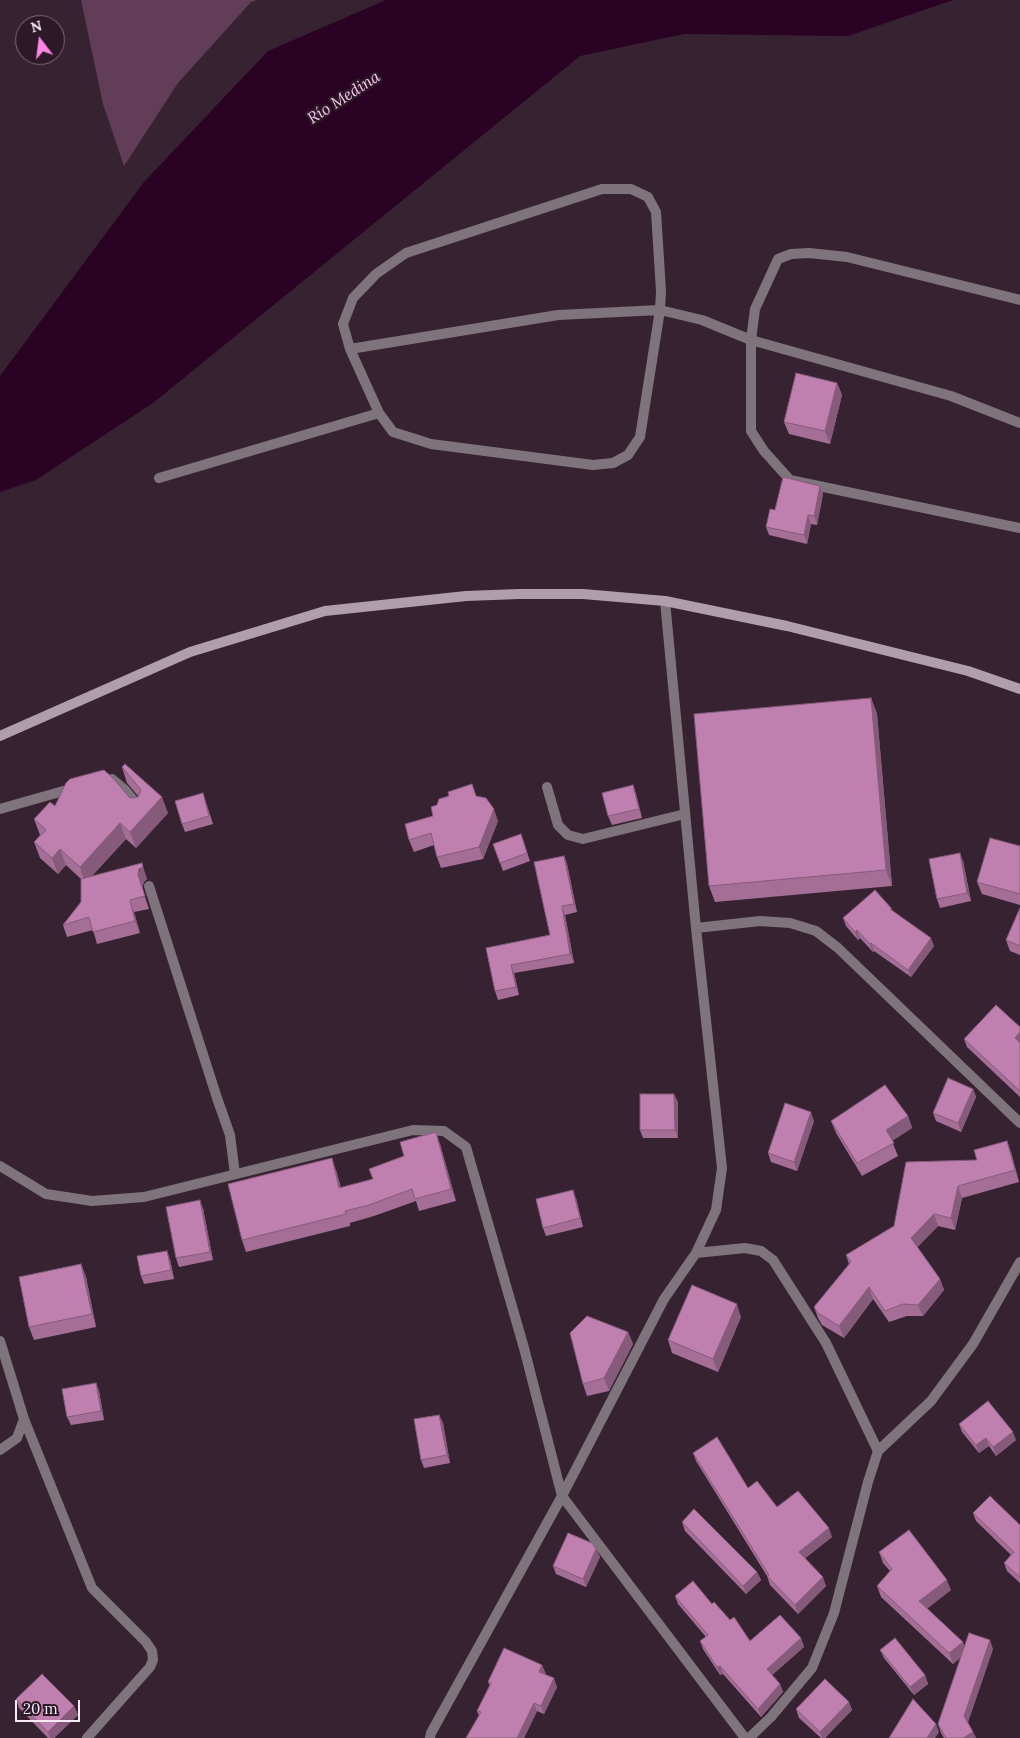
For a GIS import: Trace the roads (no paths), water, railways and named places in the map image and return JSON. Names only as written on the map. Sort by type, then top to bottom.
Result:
[{"type":"main road","points":[[0,736],[190,652],[325,611],[466,596],[583,594],[665,601],[797,628],[968,671],[1020,689]]},
{"type":"street","points":[[602,189],[631,190],[639,193],[648,197],[656,212],[661,290],[660,310],[640,437],[628,455],[613,463],[592,465],[431,444],[393,432],[379,414],[350,349],[343,324],[353,298],[376,274],[406,253],[602,189]]},
{"type":"street","points":[[1020,300],[846,257],[791,254],[778,259],[755,309],[751,340],[751,431],[764,451],[790,480],[1020,528]]},
{"type":"street","points":[[350,349],[558,315],[660,310],[702,320],[751,340],[951,396],[1020,423]]},
{"type":"street","points":[[159,478],[379,414]]},
{"type":"street","points":[[430,1738],[562,1496],[664,1299],[696,1254],[716,1210],[722,1168],[696,928],[665,601]]},
{"type":"street","points":[[100,781],[112,779],[124,789],[140,808]]},
{"type":"street","points":[[0,809],[81,786]]},
{"type":"street","points":[[546,787],[558,825],[568,835],[583,839],[685,814]]},
{"type":"street","points":[[149,886],[230,1135],[236,1174]]},
{"type":"street","points":[[696,928],[760,921],[790,923],[816,931],[838,948],[1020,1123]]},
{"type":"street","points":[[0,1166],[46,1194],[92,1201],[144,1197],[413,1130],[444,1130],[466,1147],[524,1348],[562,1496],[747,1738],[771,1717],[812,1668],[834,1613],[868,1482],[878,1451],[931,1401],[973,1344],[1020,1262]]},
{"type":"street","points":[[696,1254],[745,1248],[761,1251],[773,1260],[826,1343],[878,1451]]},
{"type":"street","points":[[0,1341],[24,1419],[92,1588],[146,1642],[152,1651],[153,1660],[150,1667],[87,1738]]},
{"type":"street","points":[[0,1450],[17,1438],[24,1419]]},
{"type":"water","name":"Río Medina","points":[[386,0],[953,0],[848,36],[684,34],[580,56],[153,403],[36,480],[0,492],[0,376],[144,182],[268,51]]}]
